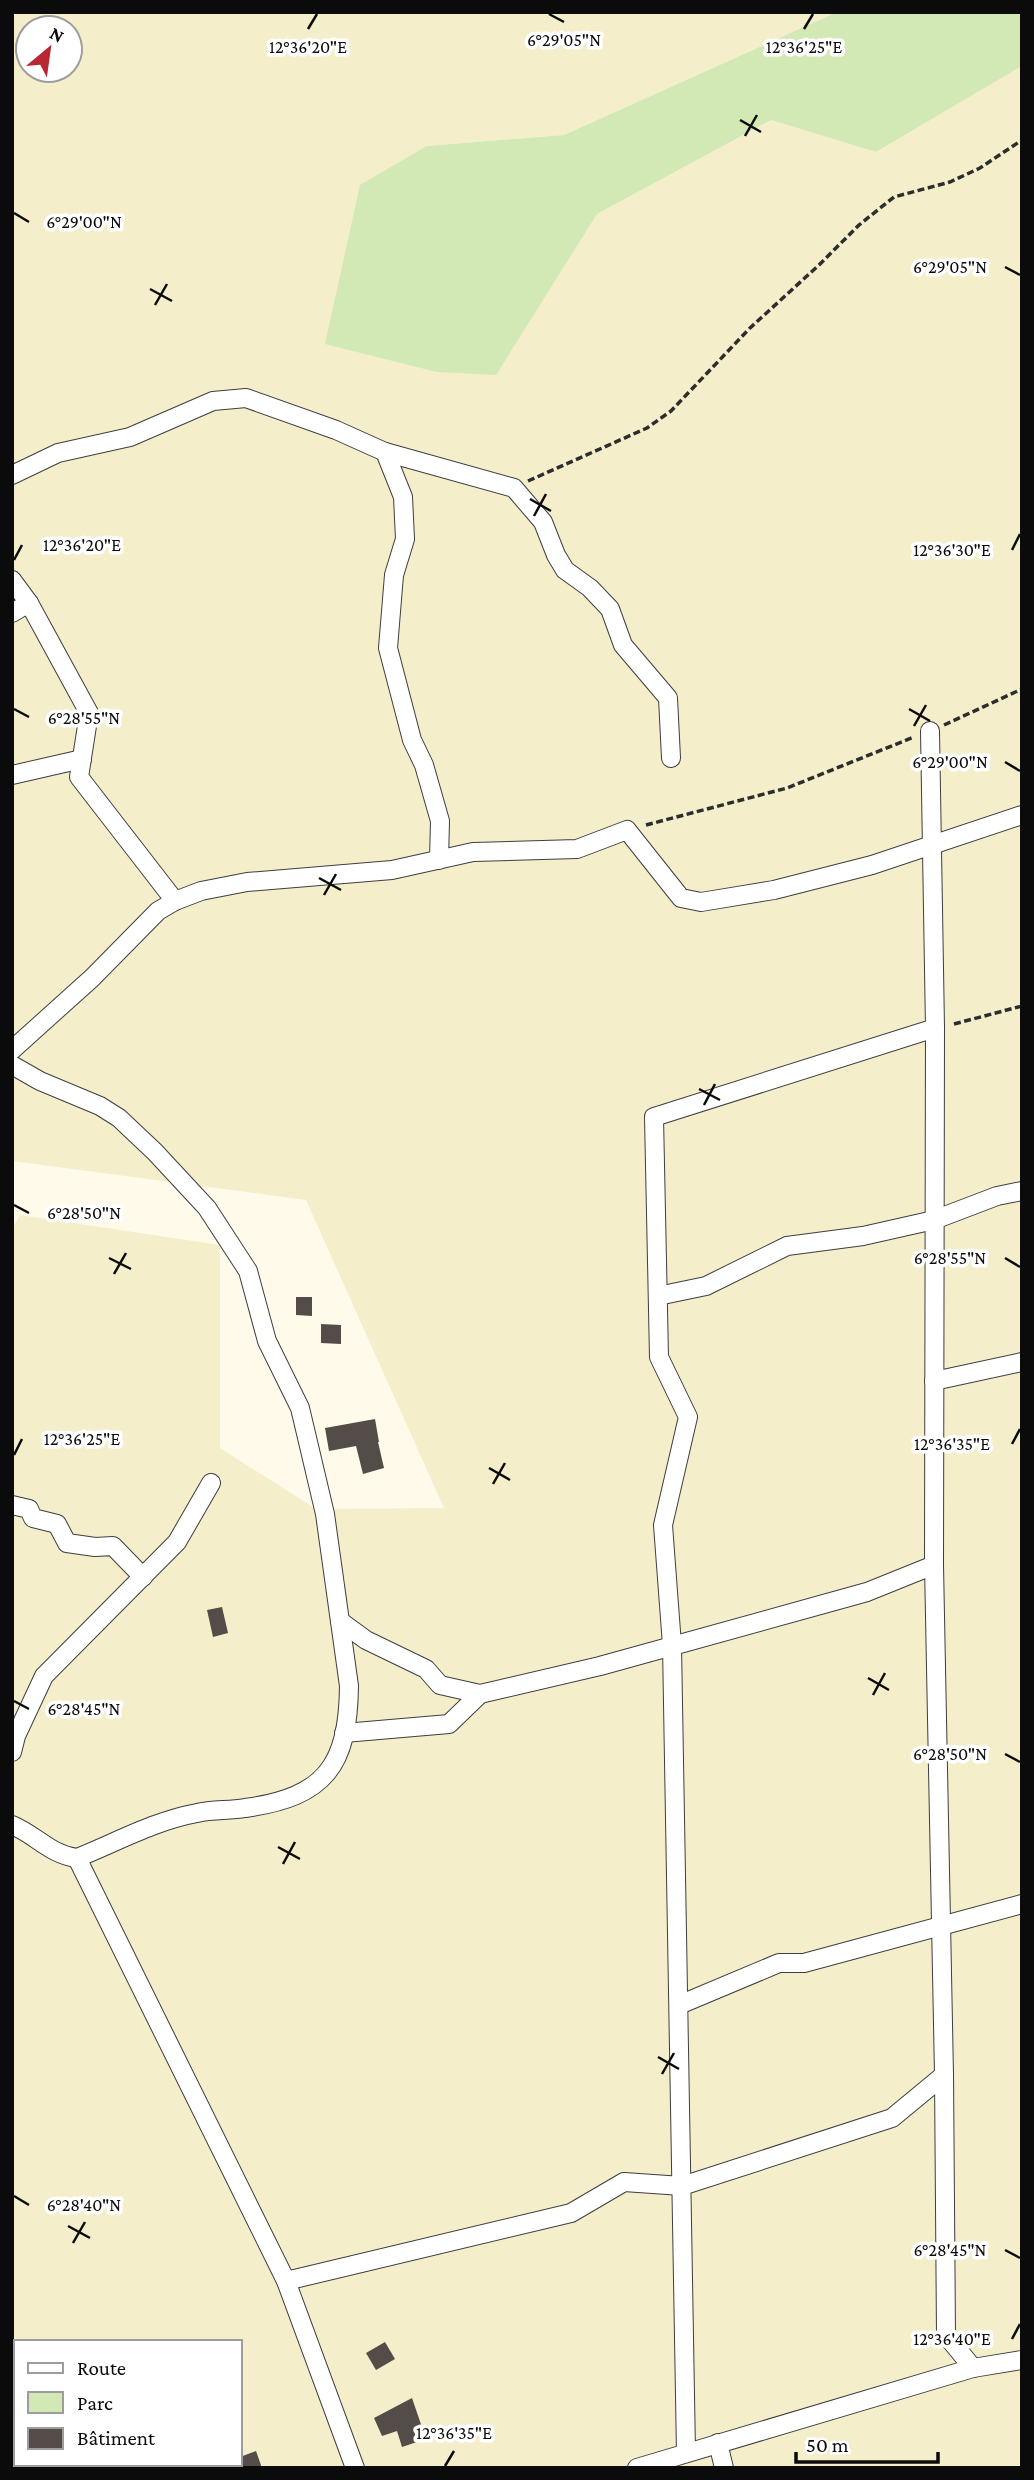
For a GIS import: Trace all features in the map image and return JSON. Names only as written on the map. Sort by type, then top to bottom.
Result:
[{"type":"street","points":[[12,475],[58,453],[130,437],[213,401],[246,398],[337,429],[385,452],[514,488],[543,522],[565,570],[590,588],[610,610],[623,645],[668,698],[671,758]]},
{"type":"street","points":[[385,452],[403,497],[405,539],[394,575],[388,648],[412,740],[424,765],[440,821],[439,860]]},
{"type":"street","points":[[12,579],[29,603],[89,713],[79,777],[175,901]]},
{"type":"street","points":[[12,613],[29,603]]},
{"type":"street","points":[[930,731],[934,1028],[934,1565],[942,1926],[946,2334],[974,2368]]},
{"type":"street","points":[[12,775],[82,759]]},
{"type":"street","points":[[12,1049],[92,978],[158,911],[201,891],[317,875],[369,872],[473,852],[577,849],[627,830],[681,898],[701,902],[774,890],[872,865],[1022,815]]},
{"type":"street","points":[[686,2453],[672,1644],[663,1525],[688,1417],[659,1357],[654,1117],[934,1028]]},
{"type":"street","points":[[12,1065],[40,1081],[100,1106],[118,1118],[155,1152],[207,1208],[238,1252],[248,1271],[267,1341],[300,1408],[325,1514],[349,1686],[344,1733],[335,1761],[315,1787],[247,1808],[200,1812],[163,1821],[77,1858],[65,1857],[49,1850],[22,1829],[12,1825]]},
{"type":"street","points":[[658,1296],[706,1286],[787,1247],[863,1236],[934,1220],[997,1196],[1022,1191]]},
{"type":"street","points":[[934,1381],[1022,1362]]},
{"type":"street","points":[[12,1752],[16,1736],[44,1676],[177,1542],[211,1483]]},
{"type":"street","points":[[12,1505],[29,1509],[33,1518],[57,1524],[67,1543],[95,1547],[113,1546],[143,1577]]},
{"type":"street","points":[[340,1621],[366,1640],[426,1669],[440,1685],[480,1694],[600,1666],[867,1592],[934,1565]]},
{"type":"street","points":[[344,1733],[449,1724],[480,1694]]},
{"type":"street","points":[[77,1858],[286,2281],[355,2468]]},
{"type":"street","points":[[679,2005],[779,1963],[804,1963],[1022,1904]]},
{"type":"street","points":[[286,2281],[571,2213],[624,2182],[682,2186],[892,2118],[944,2075]]},
{"type":"street","points":[[637,2468],[974,2368],[1022,2360]]},
{"type":"street","points":[[718,2443],[724,2468]]},
{"type":"path","points":[[514,488],[647,428],[671,411],[750,328],[859,225],[894,197],[950,182],[970,173],[1022,140]]},
{"type":"path","points":[[627,830],[787,788],[930,731],[1022,689]]},
{"type":"path","points":[[934,1028],[1022,1006]]},
{"type":"shaded area","points":[[12,12],[837,12],[564,135],[427,146],[496,374],[597,214],[771,120],[876,152],[1022,66],[1022,2468],[12,2468],[12,1229],[20,1215],[220,1245],[220,1448],[316,1509],[444,1508],[306,1200],[12,1161]]},
{"type":"green space","points":[[837,12],[1022,12],[1022,66],[876,152],[771,120],[597,214],[496,375],[437,372],[325,344],[360,185],[427,146],[564,135]]},
{"type":"building","points":[[296,1297],[312,1297],[312,1316],[296,1315]]},
{"type":"building","points":[[321,1324],[341,1325],[341,1344],[321,1343]]},
{"type":"building","points":[[375,1419],[384,1468],[363,1474],[356,1446],[329,1451],[325,1428]]},
{"type":"building","points":[[222,1607],[228,1633],[213,1637],[207,1610]]},
{"type":"building","points":[[385,2342],[395,2359],[376,2370],[366,2353]]},
{"type":"building","points":[[412,2398],[426,2439],[402,2447],[397,2431],[382,2436],[374,2418]]},
{"type":"building","points":[[256,2451],[262,2468],[216,2468],[242,2466],[242,2456]]}]
